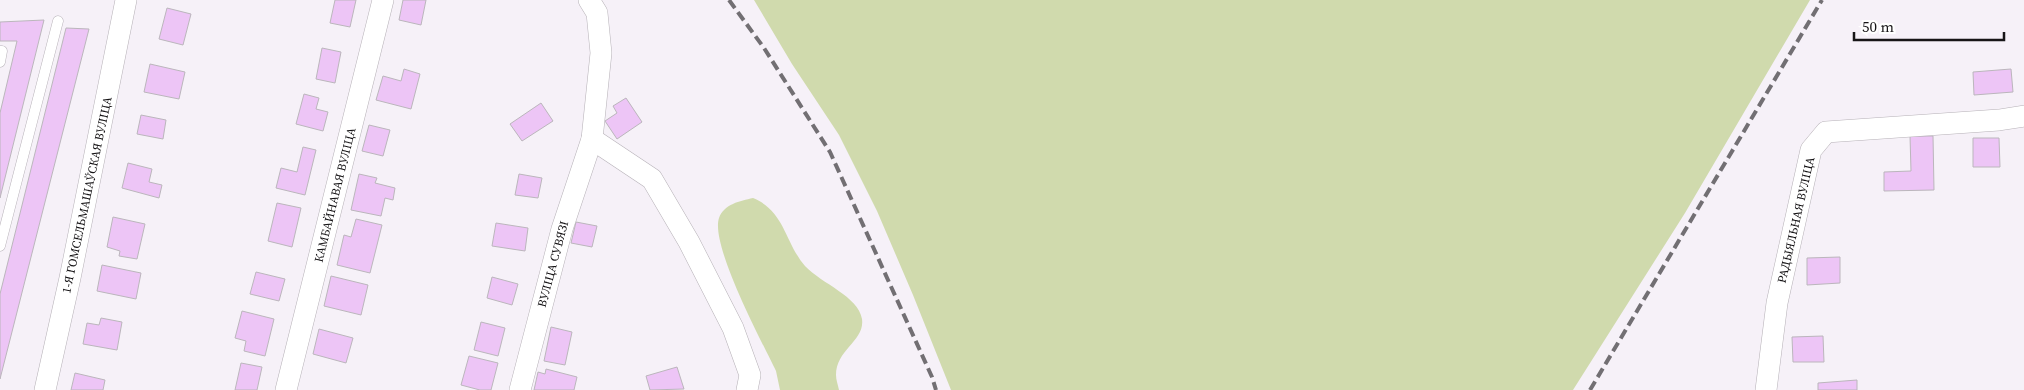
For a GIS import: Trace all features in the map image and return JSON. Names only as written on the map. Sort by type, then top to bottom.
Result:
[{"type":"street","name":"1-Я ГОМСЕЛЬМАШАЎСКАЯ ВУЛІЦА","points":[[45,390],[72,268],[126,0]]},
{"type":"street","name":"КАМБАЙНАВАЯ ВУЛІЦА","points":[[286,390],[383,0]]},
{"type":"street","name":"ВУЛІЦА СУВЯЗІ","points":[[520,390],[562,228],[592,139],[600,53],[597,14],[589,0]]},
{"type":"street","name":"РАДЫЯЛЬНАЯ ВУЛІЦА","points":[[1766,390],[1776,303],[1812,150],[1826,132],[1999,120],[2024,116]]},
{"type":"street","points":[[592,139],[652,179],[689,242],[733,328],[750,375],[747,390]]},
{"type":"lane","points":[[0,246],[58,21]]},
{"type":"lane","points":[[0,51],[2,51],[0,62]]},
{"type":"green space","points":[[754,0],[1810,0],[1685,213],[1573,390],[951,390],[877,211],[839,135],[792,64]]},
{"type":"green space","points":[[753,198],[772,211],[784,228],[793,248],[805,266],[847,297],[859,311],[862,327],[855,340],[840,358],[837,366],[836,377],[839,390],[780,390],[776,371],[729,271],[718,231],[719,218],[725,209],[743,200]]},
{"type":"building","points":[[335,0],[356,0],[350,27],[330,23]]},
{"type":"building","points":[[403,0],[426,0],[421,25],[399,20]]},
{"type":"building","points":[[167,8],[191,14],[183,45],[159,39]]},
{"type":"building","points":[[44,20],[0,198],[0,113],[17,41],[0,41],[0,22]]},
{"type":"building","points":[[66,28],[89,29],[0,379],[0,294]]},
{"type":"building","points":[[322,48],[341,52],[335,83],[316,79]]},
{"type":"building","points":[[150,64],[185,72],[179,99],[144,92]]},
{"type":"building","points":[[404,69],[420,74],[411,109],[376,100],[383,76],[401,81]]},
{"type":"building","points":[[2011,69],[2013,92],[1974,95],[1973,72]]},
{"type":"building","points":[[304,94],[319,98],[316,109],[328,112],[323,131],[296,124]]},
{"type":"building","points":[[626,98],[642,122],[617,139],[605,121],[617,113],[613,106]]},
{"type":"building","points":[[541,103],[553,121],[522,141],[510,124]]},
{"type":"building","points":[[141,115],[166,120],[163,139],[137,134]]},
{"type":"building","points":[[369,125],[390,130],[383,156],[362,151]]},
{"type":"building","points":[[1910,136],[1933,136],[1934,190],[1884,191],[1884,172],[1911,171]]},
{"type":"building","points":[[1973,138],[1999,138],[2000,167],[1973,167]]},
{"type":"building","points":[[303,147],[316,150],[305,195],[276,188],[281,168],[297,172]]},
{"type":"building","points":[[128,163],[152,169],[149,182],[162,185],[159,198],[122,188]]},
{"type":"building","points":[[359,174],[377,178],[375,183],[395,188],[393,200],[385,198],[381,216],[351,210]]},
{"type":"building","points":[[519,174],[542,178],[538,198],[515,195]]},
{"type":"building","points":[[277,203],[301,208],[292,247],[268,241]]},
{"type":"building","points":[[113,217],[145,224],[137,259],[119,256],[120,251],[107,247]]},
{"type":"building","points":[[356,219],[382,225],[370,273],[337,265],[344,235],[351,237]]},
{"type":"building","points":[[576,222],[597,226],[592,247],[571,243]]},
{"type":"building","points":[[496,223],[528,228],[525,251],[492,246]]},
{"type":"building","points":[[1840,257],[1840,283],[1807,285],[1807,258]]},
{"type":"building","points":[[102,265],[141,273],[136,299],[97,291]]},
{"type":"building","points":[[256,272],[285,279],[279,301],[250,294]]},
{"type":"building","points":[[331,276],[368,285],[361,315],[324,306]]},
{"type":"building","points":[[492,277],[518,284],[512,305],[487,298]]},
{"type":"building","points":[[242,311],[274,319],[265,356],[244,351],[246,341],[235,338]]},
{"type":"building","points":[[101,318],[122,322],[117,350],[83,344],[87,323],[99,325]]},
{"type":"building","points":[[481,322],[505,328],[498,356],[474,350]]},
{"type":"building","points":[[551,327],[572,332],[565,365],[544,361]]},
{"type":"building","points":[[319,329],[353,338],[346,363],[313,354]]},
{"type":"building","points":[[1823,336],[1824,362],[1793,362],[1792,337]]},
{"type":"building","points":[[469,356],[498,363],[491,390],[480,390],[461,385]]},
{"type":"building","points":[[241,363],[262,367],[257,390],[235,390]]},
{"type":"building","points":[[677,367],[684,389],[650,390],[646,376]]},
{"type":"building","points":[[546,369],[577,377],[574,390],[534,390],[538,372],[545,374]]},
{"type":"building","points":[[75,373],[105,380],[103,390],[71,390]]},
{"type":"building","points":[[1857,380],[1857,390],[1818,390],[1818,383]]},
{"type":"railway","points":[[729,0],[764,48],[830,152],[932,377],[936,390]]},
{"type":"railway","points":[[1590,390],[1822,0]]}]
